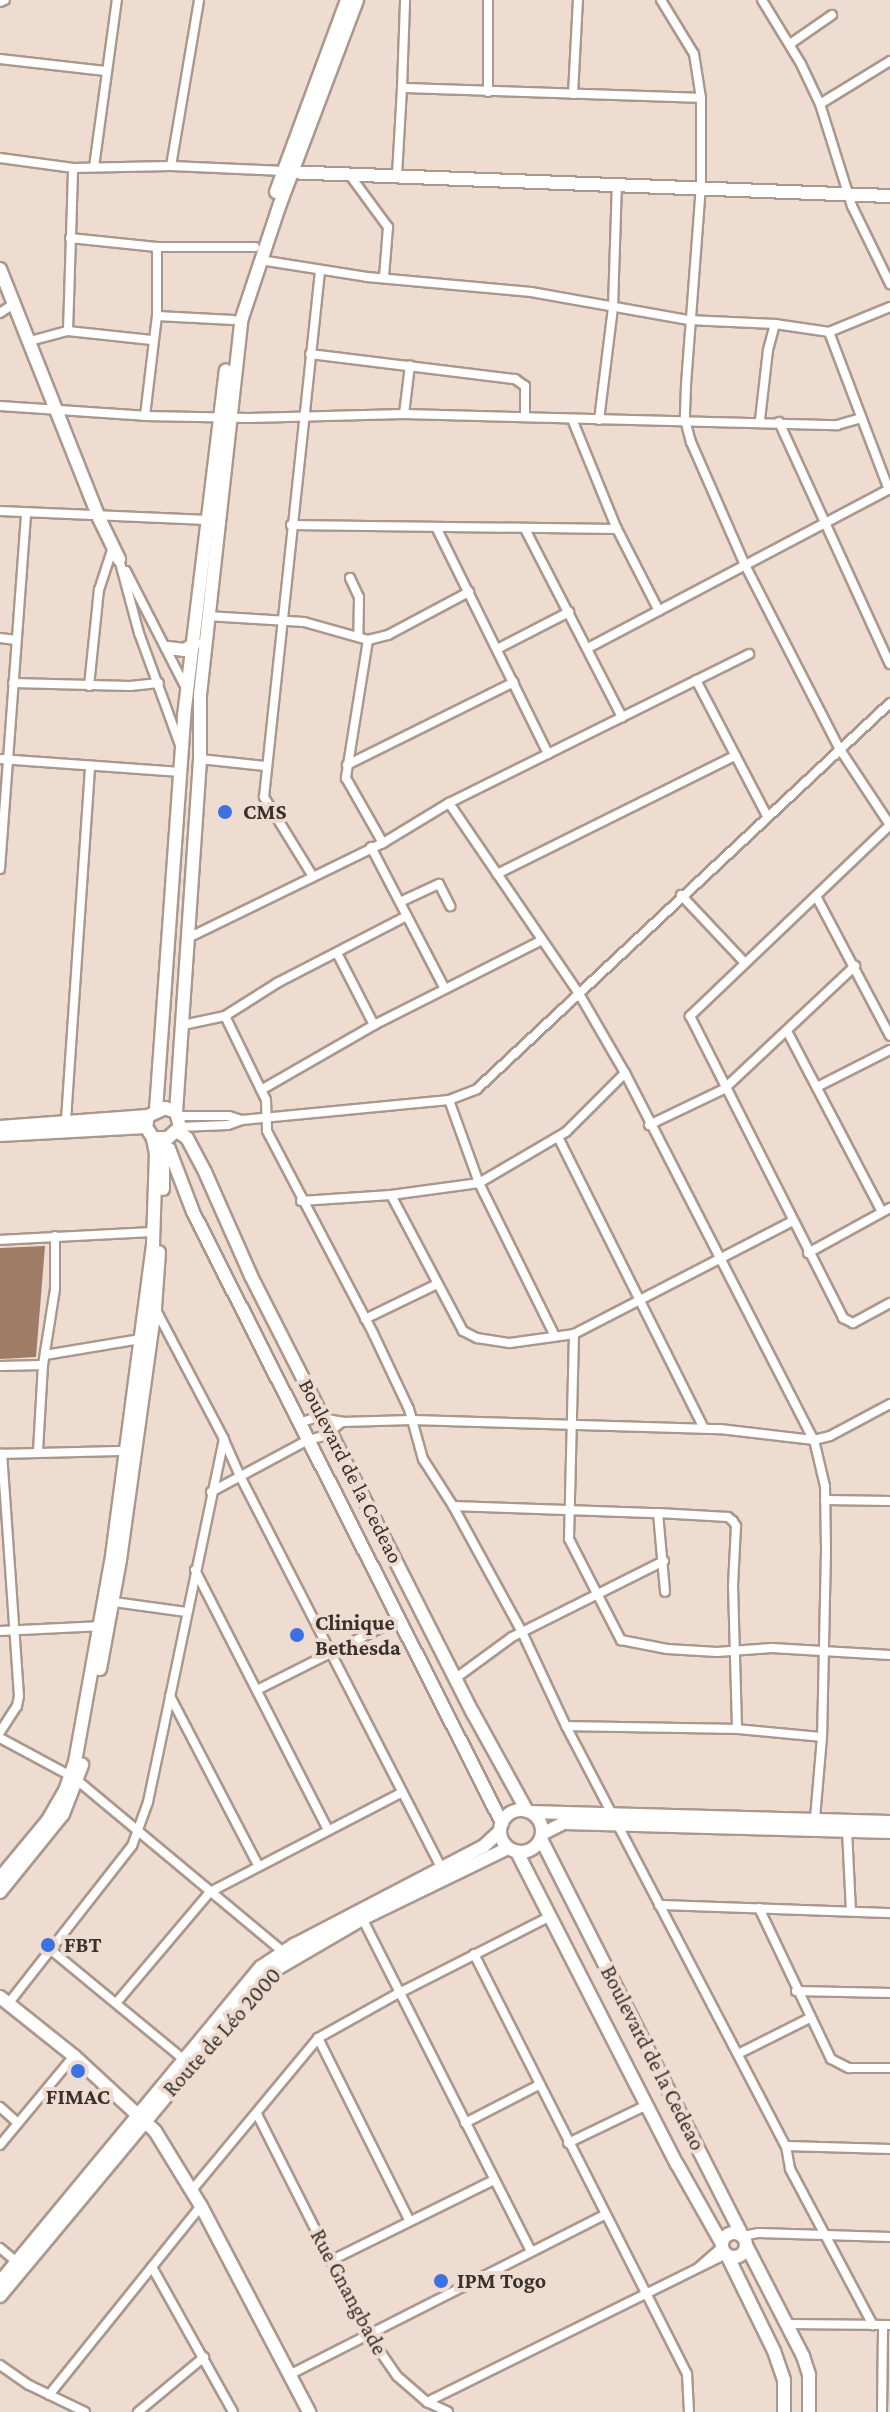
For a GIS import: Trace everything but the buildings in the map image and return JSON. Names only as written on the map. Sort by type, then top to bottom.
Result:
[{"type":"main road","points":[[288,172],[347,0]]},
{"type":"main road","points":[[105,1626],[114,1602],[155,1308],[163,1196],[184,716],[193,693],[206,616],[233,320],[357,0]]},
{"type":"main road","points":[[288,172],[701,185],[890,196]]},
{"type":"main road","points":[[0,1892],[53,1830],[75,1779],[105,1626],[153,1232],[156,1154],[183,1025],[200,759],[199,723],[193,693],[195,643],[208,520],[241,321],[257,254]]},
{"type":"main road","points":[[0,269],[99,518],[116,553]]},
{"type":"main road","points":[[168,648],[185,650],[195,643]]},
{"type":"main road","points":[[0,1127],[66,1120],[164,1126]]},
{"type":"main road","points":[[0,1135],[164,1126]]},
{"type":"main road","name":"Boulevard de la Cedeao","points":[[164,1126],[170,1156],[183,1190],[501,1827]]},
{"type":"main road","name":"Boulevard de la Cedeao","points":[[164,1126],[187,1138],[251,1276],[323,1418],[456,1678],[529,1811]]},
{"type":"main road","points":[[163,1196],[175,1188],[183,1190]]},
{"type":"main road","points":[[0,1878],[48,1820],[75,1779]]},
{"type":"main road","points":[[529,1811],[540,1821],[542,1836]]},
{"type":"main road","points":[[890,1822],[815,1818],[614,1820],[564,1823],[542,1836],[531,1850],[512,1850],[501,1827],[509,1814],[529,1811],[614,1820],[890,1832]]},
{"type":"main road","name":"Route de Léo 2000","points":[[141,2117],[183,2059],[250,1979],[287,1954],[484,1846],[501,1827]]},
{"type":"main road","name":"Boulevard de la Cedeao","points":[[542,1836],[787,2324],[809,2375],[809,2412]]},
{"type":"main road","name":"Boulevard de la Cedeao","points":[[512,1850],[551,1916],[778,2360],[784,2380],[784,2412]]},
{"type":"main road","name":"Route de Léo 2000","points":[[360,1916],[512,1850]]},
{"type":"main road","name":"Route de Léo 2000","points":[[0,2296],[20,2265],[141,2117],[287,1954]]},
{"type":"main road","points":[[4,2000],[74,2056],[141,2117],[163,2143],[201,2206],[309,2412]]},
{"type":"main road","points":[[730,2234],[745,2241],[739,2257],[724,2250],[730,2234]]},
{"type":"main road","name":"Route de Léo 2000","points":[[0,2282],[20,2265]]},
{"type":"street","points":[[94,167],[117,0]]},
{"type":"street","points":[[171,166],[199,0]]},
{"type":"street","points":[[397,175],[405,0]]},
{"type":"street","points":[[488,0],[488,92]]},
{"type":"street","points":[[573,94],[578,0]]},
{"type":"street","points":[[661,0],[694,54],[701,98],[701,185],[688,320],[685,420],[711,491],[744,563],[839,748],[890,825],[690,1016],[724,1089],[843,1318],[848,1322],[890,1303]]},
{"type":"street","points":[[762,0],[790,44],[820,104],[849,195],[890,284]]},
{"type":"street","points":[[790,44],[832,15]]},
{"type":"street","points":[[0,59],[105,71]]},
{"type":"street","points":[[820,104],[890,61]]},
{"type":"street","points":[[402,88],[701,98]]},
{"type":"street","points":[[0,158],[73,168],[171,166],[288,172]]},
{"type":"street","points":[[68,331],[73,168]]},
{"type":"street","points":[[348,174],[388,227],[384,277]]},
{"type":"street","points":[[599,420],[613,308],[617,184]]},
{"type":"street","points":[[70,238],[257,254],[320,271],[531,292],[688,320],[775,324],[829,332],[890,307]]},
{"type":"street","points":[[145,416],[157,316],[157,247]]},
{"type":"street","points":[[312,875],[264,797],[265,766],[285,623],[291,525],[320,271]]},
{"type":"street","points":[[0,313],[16,303]]},
{"type":"street","points":[[157,316],[233,320]]},
{"type":"street","points":[[760,420],[768,350],[775,324]]},
{"type":"street","points":[[30,341],[68,331],[152,340]]},
{"type":"street","points":[[588,648],[744,563],[890,489],[829,332]]},
{"type":"street","points":[[310,354],[515,379],[525,386],[525,416]]},
{"type":"street","points":[[404,414],[410,365]]},
{"type":"street","points":[[0,406],[145,416],[404,414],[599,420],[760,420],[837,425],[861,418]]},
{"type":"street","points":[[572,419],[617,529],[659,611]]},
{"type":"street","points":[[779,422],[890,664]]},
{"type":"street","points":[[0,511],[99,518],[208,520]]},
{"type":"street","points":[[0,869],[4,760],[26,513]]},
{"type":"street","points":[[291,525],[617,529]]},
{"type":"street","points":[[437,529],[499,648],[548,754]]},
{"type":"street","points":[[525,529],[622,717]]},
{"type":"street","points":[[116,553],[193,693]]},
{"type":"street","points":[[116,553],[139,633],[182,751]]},
{"type":"street","points":[[89,686],[99,590],[116,553]]},
{"type":"street","points":[[350,578],[359,597],[358,636]]},
{"type":"street","points":[[206,616],[304,622],[368,640],[388,635],[469,592]]},
{"type":"street","points":[[499,648],[569,612]]},
{"type":"street","points":[[0,638],[16,640]]},
{"type":"street","points":[[368,640],[347,765],[348,784],[383,843]]},
{"type":"street","points":[[188,938],[383,843],[449,803],[749,654]]},
{"type":"street","points":[[696,680],[767,816]]},
{"type":"street","points":[[347,765],[514,682]]},
{"type":"street","points":[[13,683],[89,686],[159,683]]},
{"type":"street","points":[[164,1126],[229,1116],[242,1120],[449,1100],[493,1078],[578,992],[890,703]]},
{"type":"street","points":[[168,706],[199,723]]},
{"type":"street","points":[[497,874],[735,756]]},
{"type":"street","points":[[200,759],[265,766]]},
{"type":"street","points":[[4,760],[181,772]]},
{"type":"street","points":[[66,1120],[90,766]]},
{"type":"street","points":[[449,803],[578,992],[625,1073],[649,1125],[814,1440],[825,1500],[822,1737],[815,1818]]},
{"type":"street","points":[[371,847],[445,989]]},
{"type":"street","points":[[400,902],[439,884],[450,906]]},
{"type":"street","points":[[681,895],[745,963]]},
{"type":"street","points":[[816,896],[890,1036]]},
{"type":"street","points":[[183,1025],[225,1016],[277,983],[407,916]]},
{"type":"street","points":[[261,1090],[374,1025],[542,940]]},
{"type":"street","points":[[337,953],[374,1025]]},
{"type":"street","points":[[649,1125],[724,1089],[855,966]]},
{"type":"street","points":[[225,1016],[266,1100],[267,1131],[365,1319],[412,1420],[423,1459],[453,1506],[522,1632],[614,1820],[786,2146],[790,2169],[873,2325]]},
{"type":"street","points":[[787,1031],[886,1210],[808,1253]]},
{"type":"street","points":[[817,1087],[890,1050]]},
{"type":"street","points":[[301,1201],[391,1195],[479,1183],[558,1137],[625,1073]]},
{"type":"street","points":[[449,1100],[479,1183],[555,1336]]},
{"type":"street","points":[[558,1137],[704,1429]]},
{"type":"street","points":[[391,1195],[460,1326],[468,1335],[510,1343],[574,1334],[793,1221]]},
{"type":"street","points":[[0,1240],[153,1232]]},
{"type":"street","points":[[38,1451],[44,1360],[55,1289],[55,1236]]},
{"type":"street","points":[[365,1319],[437,1284]]},
{"type":"street","points":[[155,1308],[442,1869]]},
{"type":"street","points":[[574,1334],[569,1539],[621,1640],[667,1649],[717,1652],[890,1655]]},
{"type":"street","points":[[0,1366],[141,1339]]},
{"type":"street","points":[[299,1423],[323,1418],[342,1422],[412,1420],[704,1429],[814,1440],[830,1436],[890,1404]]},
{"type":"street","points":[[211,1492],[308,1440],[331,1432],[342,1422]]},
{"type":"street","points":[[4,2000],[51,1950],[132,1846],[139,1831],[224,1439]]},
{"type":"street","points":[[125,1451],[1,1454],[19,1696],[17,1706],[0,1735],[75,1779],[287,1954]]},
{"type":"street","points":[[825,1500],[890,1501]]},
{"type":"street","points":[[453,1506],[728,1517],[736,1526],[733,1585],[737,1729]]},
{"type":"street","points":[[658,1513],[665,1592]]},
{"type":"street","points":[[456,1678],[522,1632],[664,1561]]},
{"type":"street","points":[[195,1570],[259,1689],[328,1830]]},
{"type":"street","points":[[114,1602],[186,1612]]},
{"type":"street","points":[[259,1689],[398,1619]]},
{"type":"street","points":[[0,1631],[105,1626]]},
{"type":"street","points":[[170,1695],[195,1737],[258,1865]]},
{"type":"street","points":[[566,1726],[737,1729],[822,1737]]},
{"type":"street","points":[[117,2002],[210,1892],[401,1793]]},
{"type":"street","points":[[847,1830],[851,1911]]},
{"type":"street","points":[[659,1905],[890,1913]]},
{"type":"street","points":[[759,1908],[796,1991],[835,2064],[849,2068],[890,2068]]},
{"type":"street","points":[[360,1916],[531,2251]]},
{"type":"street","points":[[192,2190],[318,2038],[551,1916]]},
{"type":"street","points":[[51,1950],[183,2059]]},
{"type":"street","points":[[474,1954],[687,2374],[689,2412]]},
{"type":"street","points":[[796,1991],[890,1993]]},
{"type":"street","points":[[738,2054],[810,2018]]},
{"type":"street","points":[[318,2038],[409,2220]]},
{"type":"street","points":[[0,2145],[74,2056]]},
{"type":"street","points":[[465,2123],[539,2085]]},
{"type":"street","points":[[568,2143],[647,2105]]},
{"type":"street","points":[[0,2107],[18,2123]]},
{"type":"street","name":"Rue Gnangbade","points":[[257,2114],[368,2334],[397,2376],[427,2402],[448,2412]]},
{"type":"street","points":[[786,2146],[890,2149]]},
{"type":"street","points":[[332,2260],[494,2180]]},
{"type":"street","points":[[49,2395],[201,2206]]},
{"type":"street","points":[[289,2375],[604,2215]]},
{"type":"street","points":[[745,2241],[764,2234],[890,2237]]},
{"type":"street","points":[[0,2248],[20,2265]]},
{"type":"street","points":[[427,2402],[699,2267],[724,2250]]},
{"type":"street","points":[[152,2267],[233,2412]]},
{"type":"street","points":[[787,2324],[887,2325],[882,2412]]},
{"type":"street","points":[[138,2412],[204,2357]]},
{"type":"street","points":[[0,2365],[49,2395],[85,2412]]},
{"type":"shaded area","points":[[45,1246],[36,1357],[0,1359],[0,1248]]},
{"type":"place","name":"CMS","points":[[225,812]]},
{"type":"place","name":"Clinique Bethesda","points":[[297,1635]]},
{"type":"place","name":"FBT","points":[[48,1945]]},
{"type":"place","name":"FIMAC","points":[[78,2071]]},
{"type":"place","name":"IPM Togo","points":[[441,2281]]}]
